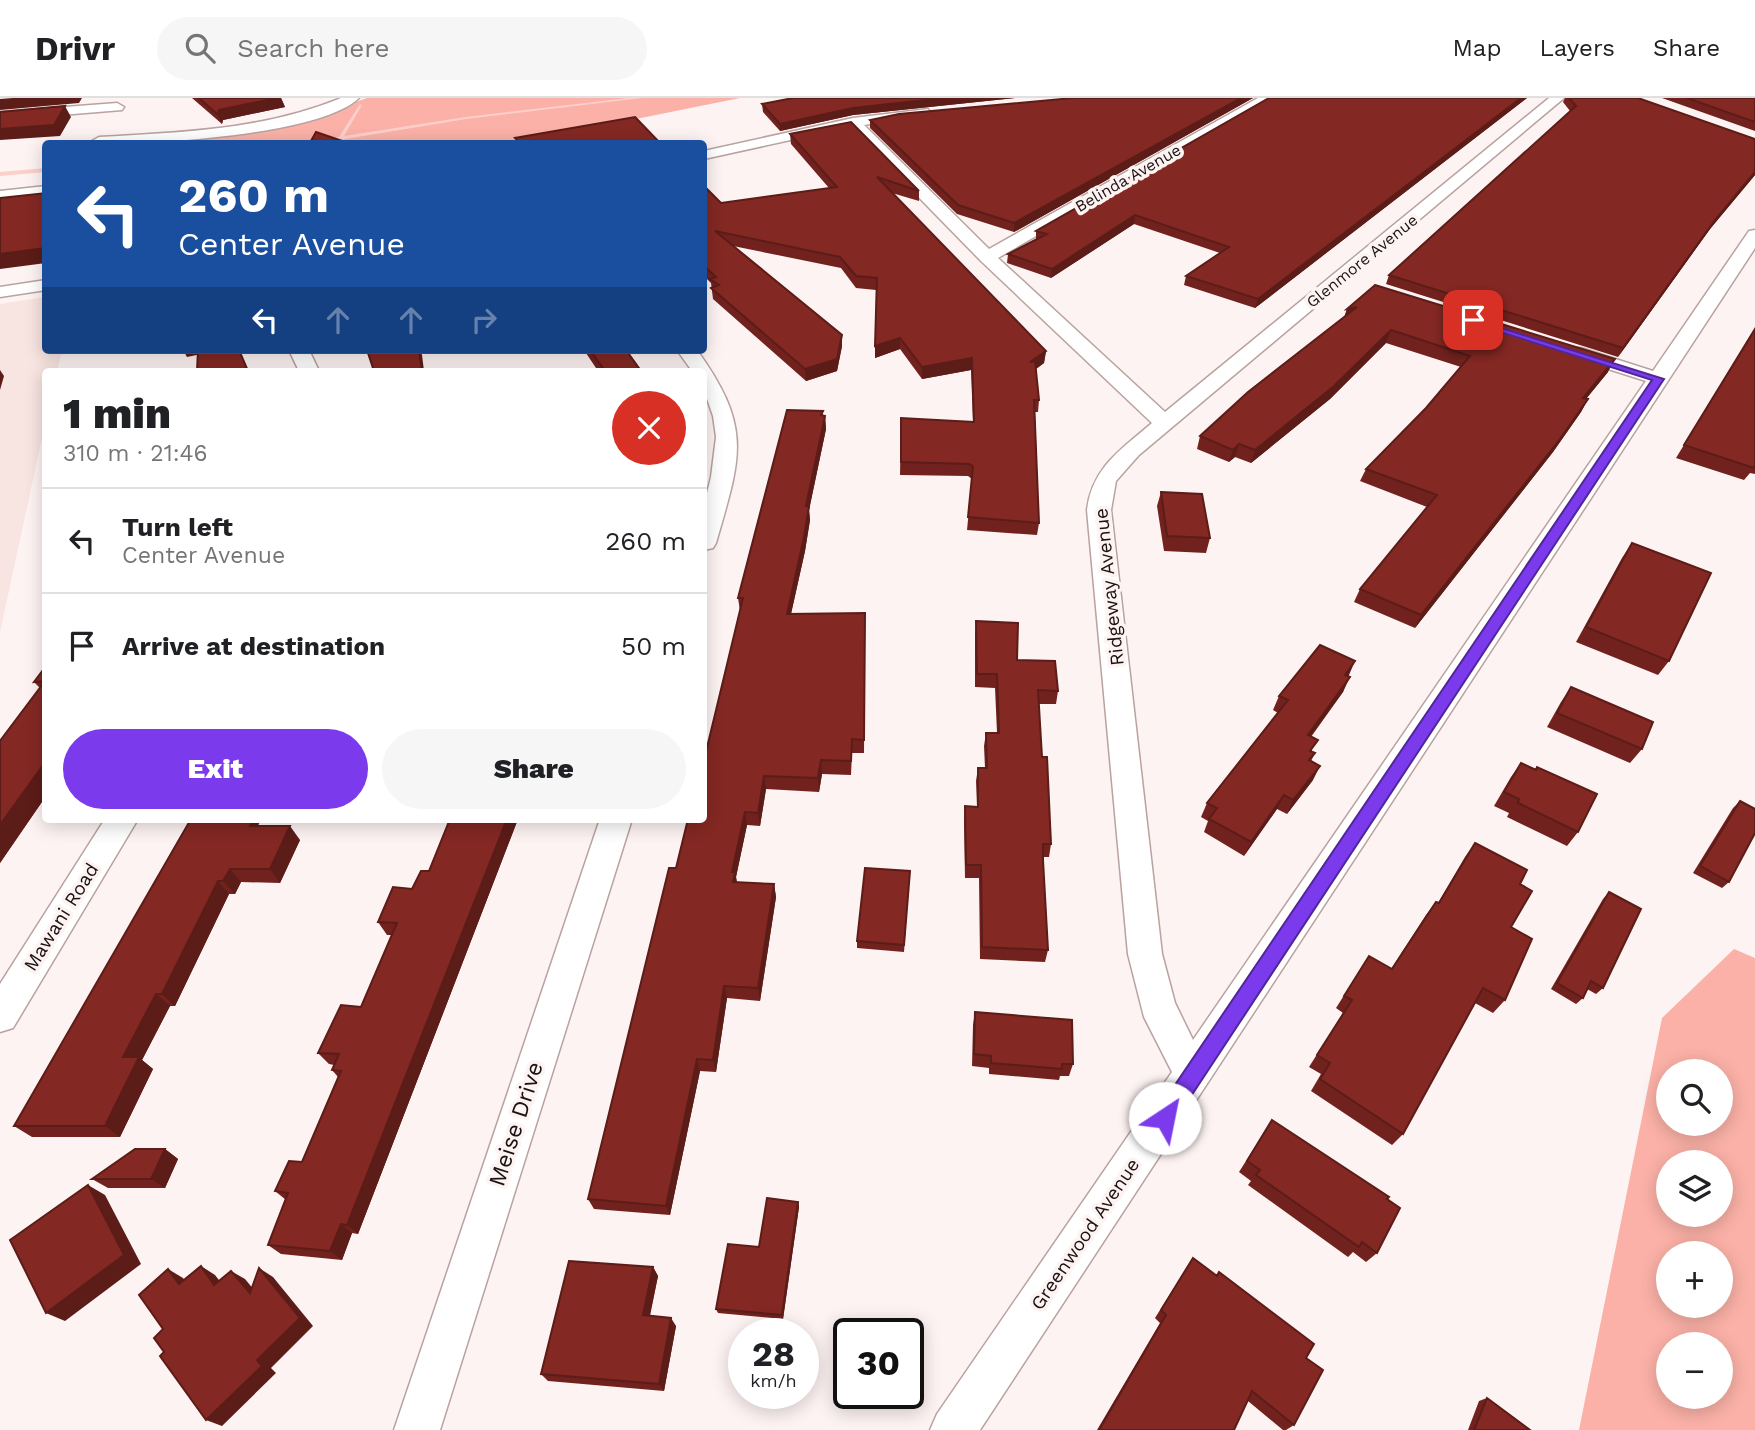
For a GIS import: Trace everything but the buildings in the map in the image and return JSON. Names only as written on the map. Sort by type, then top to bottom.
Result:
[{"type":"street","points":[[0,116],[109,123],[254,127],[310,114],[352,98]]},
{"type":"street","name":"Belinda Avenue","points":[[987,257],[1268,98]]},
{"type":"street","name":"Glenmore Avenue","points":[[1165,423],[1558,98]]},
{"type":"street","points":[[707,154],[853,122],[943,110]]},
{"type":"street","points":[[853,122],[987,257],[1165,423]]},
{"type":"street","points":[[0,196],[42,191]]},
{"type":"street","name":"Greenwood Avenue","points":[[953,1430],[1755,235]]},
{"type":"street","points":[[1340,278],[1366,287]]},
{"type":"street","points":[[0,292],[42,286]]},
{"type":"street","points":[[1552,345],[1659,379]]},
{"type":"street","points":[[707,380],[725,416],[729,456],[707,533]]},
{"type":"street","name":"Ridgeway Avenue","points":[[1165,423],[1120,459],[1110,471],[1099,495],[1099,510],[1145,954],[1155,1008],[1166,1032],[1195,1073]]},
{"type":"street","name":"Mawani Road","points":[[0,1016],[120,823]]},
{"type":"street","name":"Meise Drive","points":[[417,1430],[615,823]]},
{"type":"shaded area","points":[[367,98],[740,98],[532,140],[176,140],[256,129]]},
{"type":"shaded area","points":[[42,297],[42,354],[61,354],[58,368],[42,368],[42,438],[0,632],[0,304]]},
{"type":"shaded area","points":[[1734,949],[1755,958],[1755,1430],[1579,1430],[1662,1018]]},
{"type":"waterway","points":[[327,140],[466,118],[640,98]]},
{"type":"waterway","points":[[341,137],[360,105]]},
{"type":"waterway","points":[[0,174],[42,170]]},
{"type":"route","points":[[1165,1118],[1659,379],[1473,320]]}]
